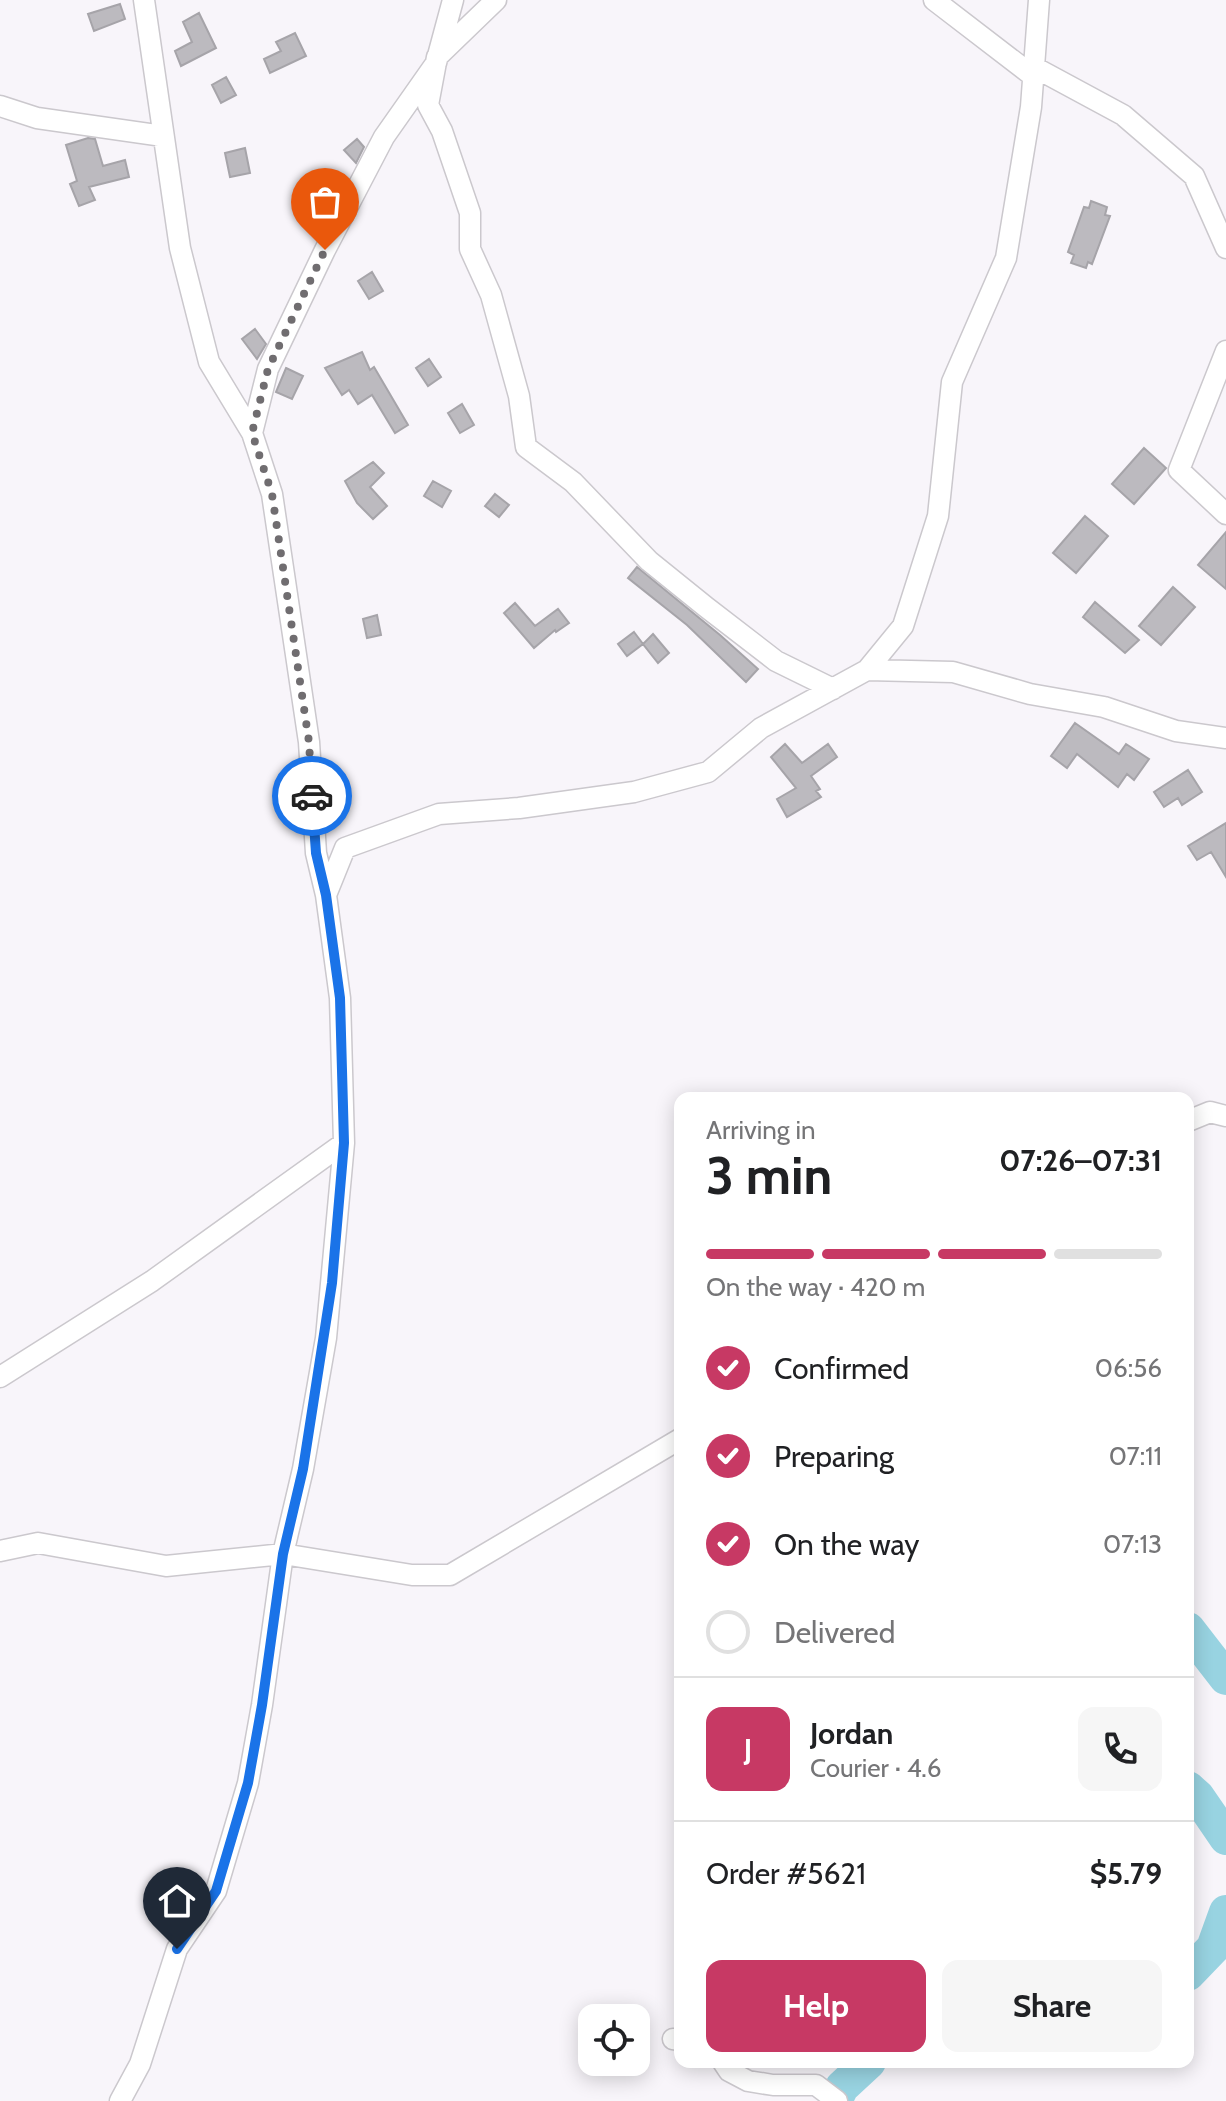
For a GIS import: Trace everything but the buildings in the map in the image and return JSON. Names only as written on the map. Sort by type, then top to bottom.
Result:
[{"type":"street","points":[[120,2101],[140,2064],[177,1949],[216,1891],[248,1783],[283,1554],[303,1469],[326,1338],[344,1143],[340,998],[326,895],[316,853],[309,742],[272,494],[252,433],[209,362],[180,248],[144,0]]},
{"type":"street","points":[[453,0],[428,105],[442,131],[470,213],[470,249],[491,295],[519,396],[526,447],[573,482],[649,561],[706,607],[776,661],[833,689]]},
{"type":"street","points":[[252,433],[268,369],[384,137],[436,63],[437,57],[496,0]]},
{"type":"street","points":[[934,0],[1034,72],[1123,115],[1194,176],[1226,248]]},
{"type":"street","points":[[326,895],[345,848],[439,814],[519,808],[634,792],[708,772],[761,728],[867,670],[903,626],[938,516],[952,382],[1006,258],[1031,107],[1039,0]]},
{"type":"street","points":[[0,106],[37,118],[163,136]]},
{"type":"street","points":[[1226,351],[1179,470],[1226,514]]},
{"type":"street","points":[[867,670],[953,672],[1030,694],[1104,707],[1176,731],[1226,738]]},
{"type":"street","points":[[1194,1119],[1210,1112],[1226,1116]]},
{"type":"street","points":[[0,1377],[152,1281],[344,1143]]},
{"type":"street","points":[[0,1551],[38,1543],[166,1566],[283,1554],[412,1575],[450,1575],[674,1443]]},
{"type":"street","points":[[727,2068],[748,2081],[773,2085],[816,2085],[837,2101]]},
{"type":"waterway","points":[[1194,1637],[1226,1678]]},
{"type":"waterway","points":[[1194,1793],[1226,1838]]},
{"type":"waterway","points":[[1194,1968],[1213,1948],[1226,1912]]},
{"type":"waterway","points":[[835,2101],[842,2087],[863,2068]]},
{"type":"way so far","points":[[312,796],[309,742],[272,494],[252,433],[268,369],[325,250]]},
{"type":"route","points":[[177,1949],[216,1891],[248,1783],[283,1554],[303,1469],[326,1338],[344,1143],[340,998],[326,895],[316,853],[312,796]]}]
